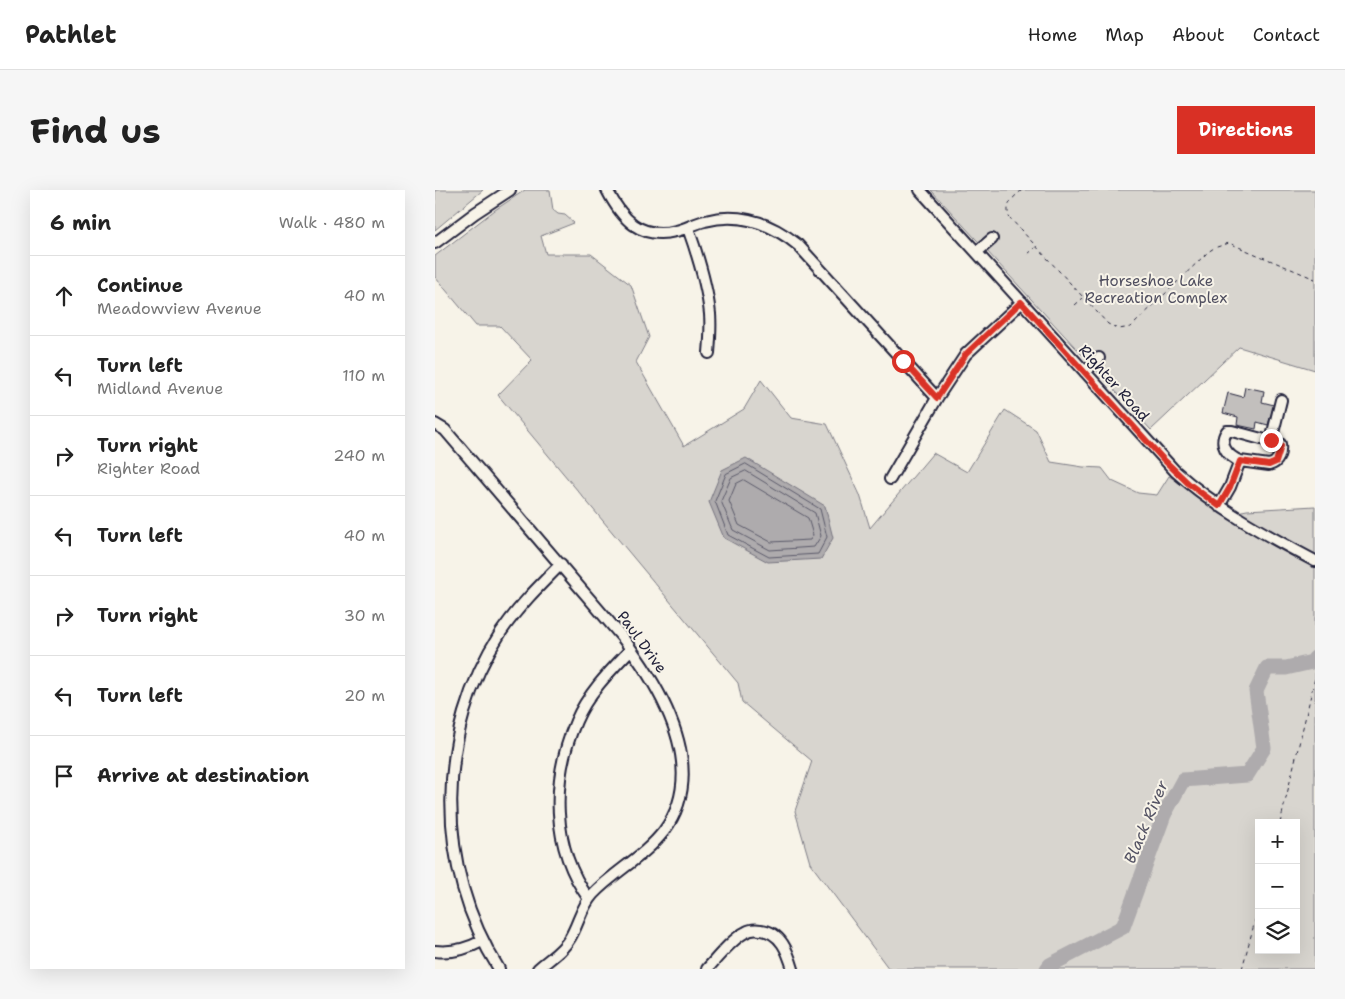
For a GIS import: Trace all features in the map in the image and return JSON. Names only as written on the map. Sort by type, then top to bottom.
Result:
[{"type":"street","points":[[435,243],[475,213],[511,190]]},
{"type":"street","points":[[607,190],[620,213],[639,229],[653,233],[688,228],[704,221],[744,219],[764,224],[785,234],[798,245],[937,398]]},
{"type":"street","name":"Righter Road","points":[[920,190],[1175,472],[1219,506],[1315,560]]},
{"type":"street","points":[[688,228],[707,294],[710,316],[709,354]]},
{"type":"street","points":[[977,252],[992,239]]},
{"type":"street","points":[[890,480],[937,398],[966,354],[1021,302]]},
{"type":"street","points":[[1085,372],[1099,358]]},
{"type":"street","points":[[1271,440],[1281,400]]},
{"type":"street","name":"Paul Drive","points":[[435,424],[445,430],[561,564],[631,649],[653,681],[676,734],[683,770],[682,786],[673,817],[653,844],[589,899]]},
{"type":"street","points":[[1227,431],[1271,440],[1278,442],[1281,446],[1278,458],[1273,464],[1240,461],[1231,457],[1226,451],[1224,441],[1227,431]]},
{"type":"street","points":[[1219,506],[1230,487],[1240,461]]},
{"type":"street","points":[[499,969],[482,941],[463,895],[455,863],[450,817],[450,785],[456,739],[471,687],[491,648],[517,611],[561,564]]},
{"type":"street","points":[[538,969],[563,948],[571,937],[583,907],[589,899],[570,867],[561,837],[559,806],[561,770],[576,720],[605,676],[631,649]]},
{"type":"street","points":[[707,969],[737,938],[745,932],[753,930],[772,932],[779,938],[793,969]]},
{"type":"street","points":[[435,951],[455,951],[482,941]]},
{"type":"path","points":[[1022,190],[1009,201],[1007,210],[1009,216],[1108,324],[1119,329],[1131,327],[1208,252],[1214,248],[1229,244],[1315,279]]},
{"type":"path","points":[[1028,254],[1036,247]]},
{"type":"path","points":[[1075,305],[1083,297]]},
{"type":"path","points":[[1281,819],[1315,678]]},
{"type":"path","points":[[1242,969],[1258,909]]},
{"type":"green space","points":[[435,190],[483,190],[435,230]]},
{"type":"green space","points":[[525,190],[550,190],[553,210],[558,214],[565,215],[574,223],[541,236],[546,254],[591,254],[631,285],[649,337],[636,362],[684,446],[744,409],[761,380],[791,418],[827,424],[860,495],[870,528],[933,453],[967,472],[1005,410],[1036,430],[1051,462],[1102,468],[1112,481],[1138,493],[1157,495],[1169,476],[1227,514],[1247,510],[1315,506],[1315,969],[889,969],[810,863],[795,811],[812,761],[742,702],[738,683],[498,395],[532,360],[500,326],[476,326],[435,277],[435,256],[495,210]]},
{"type":"green space","name":"Horseshoe Lake Recreation Complex","points":[[931,190],[1315,190],[1315,370],[1239,347],[1151,430]]},
{"type":"water","points":[[746,458],[825,506],[833,538],[821,559],[768,562],[724,538],[709,502],[722,470]]},
{"type":"building","points":[[1245,387],[1264,391],[1262,402],[1274,405],[1268,425],[1257,422],[1256,429],[1237,425],[1238,417],[1223,413],[1228,393],[1243,397]]},
{"type":"waterway","name":"Black River","points":[[1047,969],[1050,965],[1123,927],[1164,815],[1183,780],[1247,775],[1264,748],[1256,691],[1267,668],[1286,668],[1312,662],[1315,658]]},
{"type":"route","points":[[903,361],[937,398],[966,354],[1021,302],[1175,472],[1219,506],[1230,487],[1240,461],[1269,465],[1276,462],[1281,446],[1278,442],[1271,440]]}]
